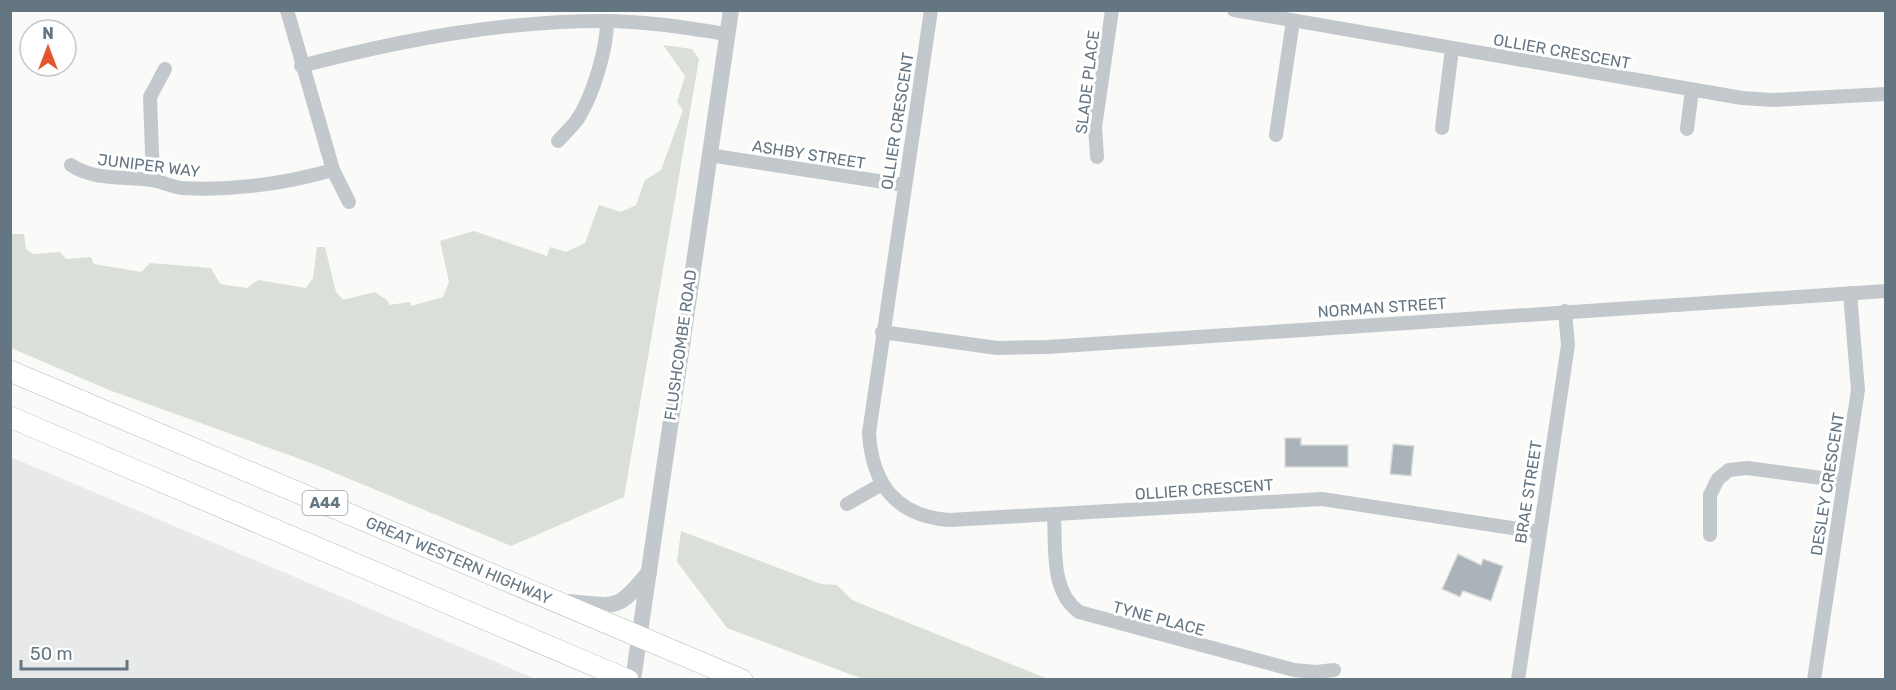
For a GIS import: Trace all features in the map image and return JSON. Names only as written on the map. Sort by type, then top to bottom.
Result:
[{"type":"highway","name":"GREAT WESTERN HIGHWAY","points":[[10,371],[742,680]]},
{"type":"highway","name":"A44","points":[[10,417],[628,680]]},
{"type":"street","points":[[287,10],[301,66],[333,170],[350,202]]},
{"type":"street","name":"FLUSHCOMBE ROAD","points":[[633,680],[731,10]]},
{"type":"street","name":"OLLIER CRESCENT","points":[[931,10],[869,433],[873,463],[882,484],[901,504],[939,519],[1054,515],[1322,499],[1538,532]]},
{"type":"street","name":"SLADE PLACE","points":[[1097,157],[1095,127],[1112,10]]},
{"type":"street","name":"OLLIER CRESCENT","points":[[1234,10],[1692,90],[1773,100],[1886,94]]},
{"type":"street","points":[[301,66],[383,45],[546,16],[727,34]]},
{"type":"street","points":[[558,141],[578,119],[589,93],[600,64],[606,36],[606,21]]},
{"type":"street","points":[[1276,135],[1293,21]]},
{"type":"street","points":[[1442,128],[1452,49]]},
{"type":"street","points":[[153,180],[150,97],[165,69]]},
{"type":"street","points":[[1687,129],[1692,90]]},
{"type":"street","name":"ASHBY STREET","points":[[709,155],[904,185]]},
{"type":"street","name":"JUNIPER WAY","points":[[71,165],[84,174],[153,180],[179,188],[253,188],[333,170]]},
{"type":"street","name":"NORMAN STREET","points":[[882,332],[998,348],[1047,347],[1565,310],[1886,291]]},
{"type":"street","name":"DESLEY CRESCENT","points":[[1814,680],[1858,382],[1850,293]]},
{"type":"street","name":"BRAE STREET","points":[[1518,680],[1538,532],[1568,345],[1565,310]]},
{"type":"street","points":[[1710,535],[1710,495],[1718,479],[1729,470],[1747,468],[1844,481]]},
{"type":"street","points":[[847,504],[882,484]]},
{"type":"street","name":"TYNE PLACE","points":[[1054,515],[1059,585],[1067,601],[1079,612],[1294,670],[1316,672],[1334,670]]},
{"type":"street","points":[[560,602],[604,607],[617,604],[630,596],[650,572]]},
{"type":"shaded area","points":[[663,45],[692,49],[699,59],[624,497],[511,546],[311,463],[109,390],[11,348],[11,234],[24,234],[26,249],[33,254],[60,252],[66,259],[91,257],[94,264],[141,272],[150,263],[211,268],[220,284],[247,288],[258,280],[306,288],[313,278],[317,247],[325,247],[336,292],[343,300],[375,292],[388,301],[389,305],[410,302],[411,306],[443,297],[449,282],[440,241],[474,231],[547,256],[550,247],[566,252],[585,243],[599,205],[621,212],[636,205],[645,180],[661,170],[683,110],[677,102],[685,76]]},
{"type":"shaded area","points":[[11,457],[531,677],[534,679],[11,679]]},
{"type":"shaded area","points":[[681,531],[821,584],[837,585],[852,600],[1048,679],[863,679],[727,628],[677,562]]},
{"type":"building","points":[[1285,438],[1301,438],[1301,445],[1348,445],[1348,467],[1285,467]]},
{"type":"building","points":[[1393,444],[1414,446],[1411,476],[1390,474]]},
{"type":"building","points":[[1458,554],[1481,565],[1483,559],[1503,566],[1491,601],[1463,591],[1460,597],[1442,589]]}]
